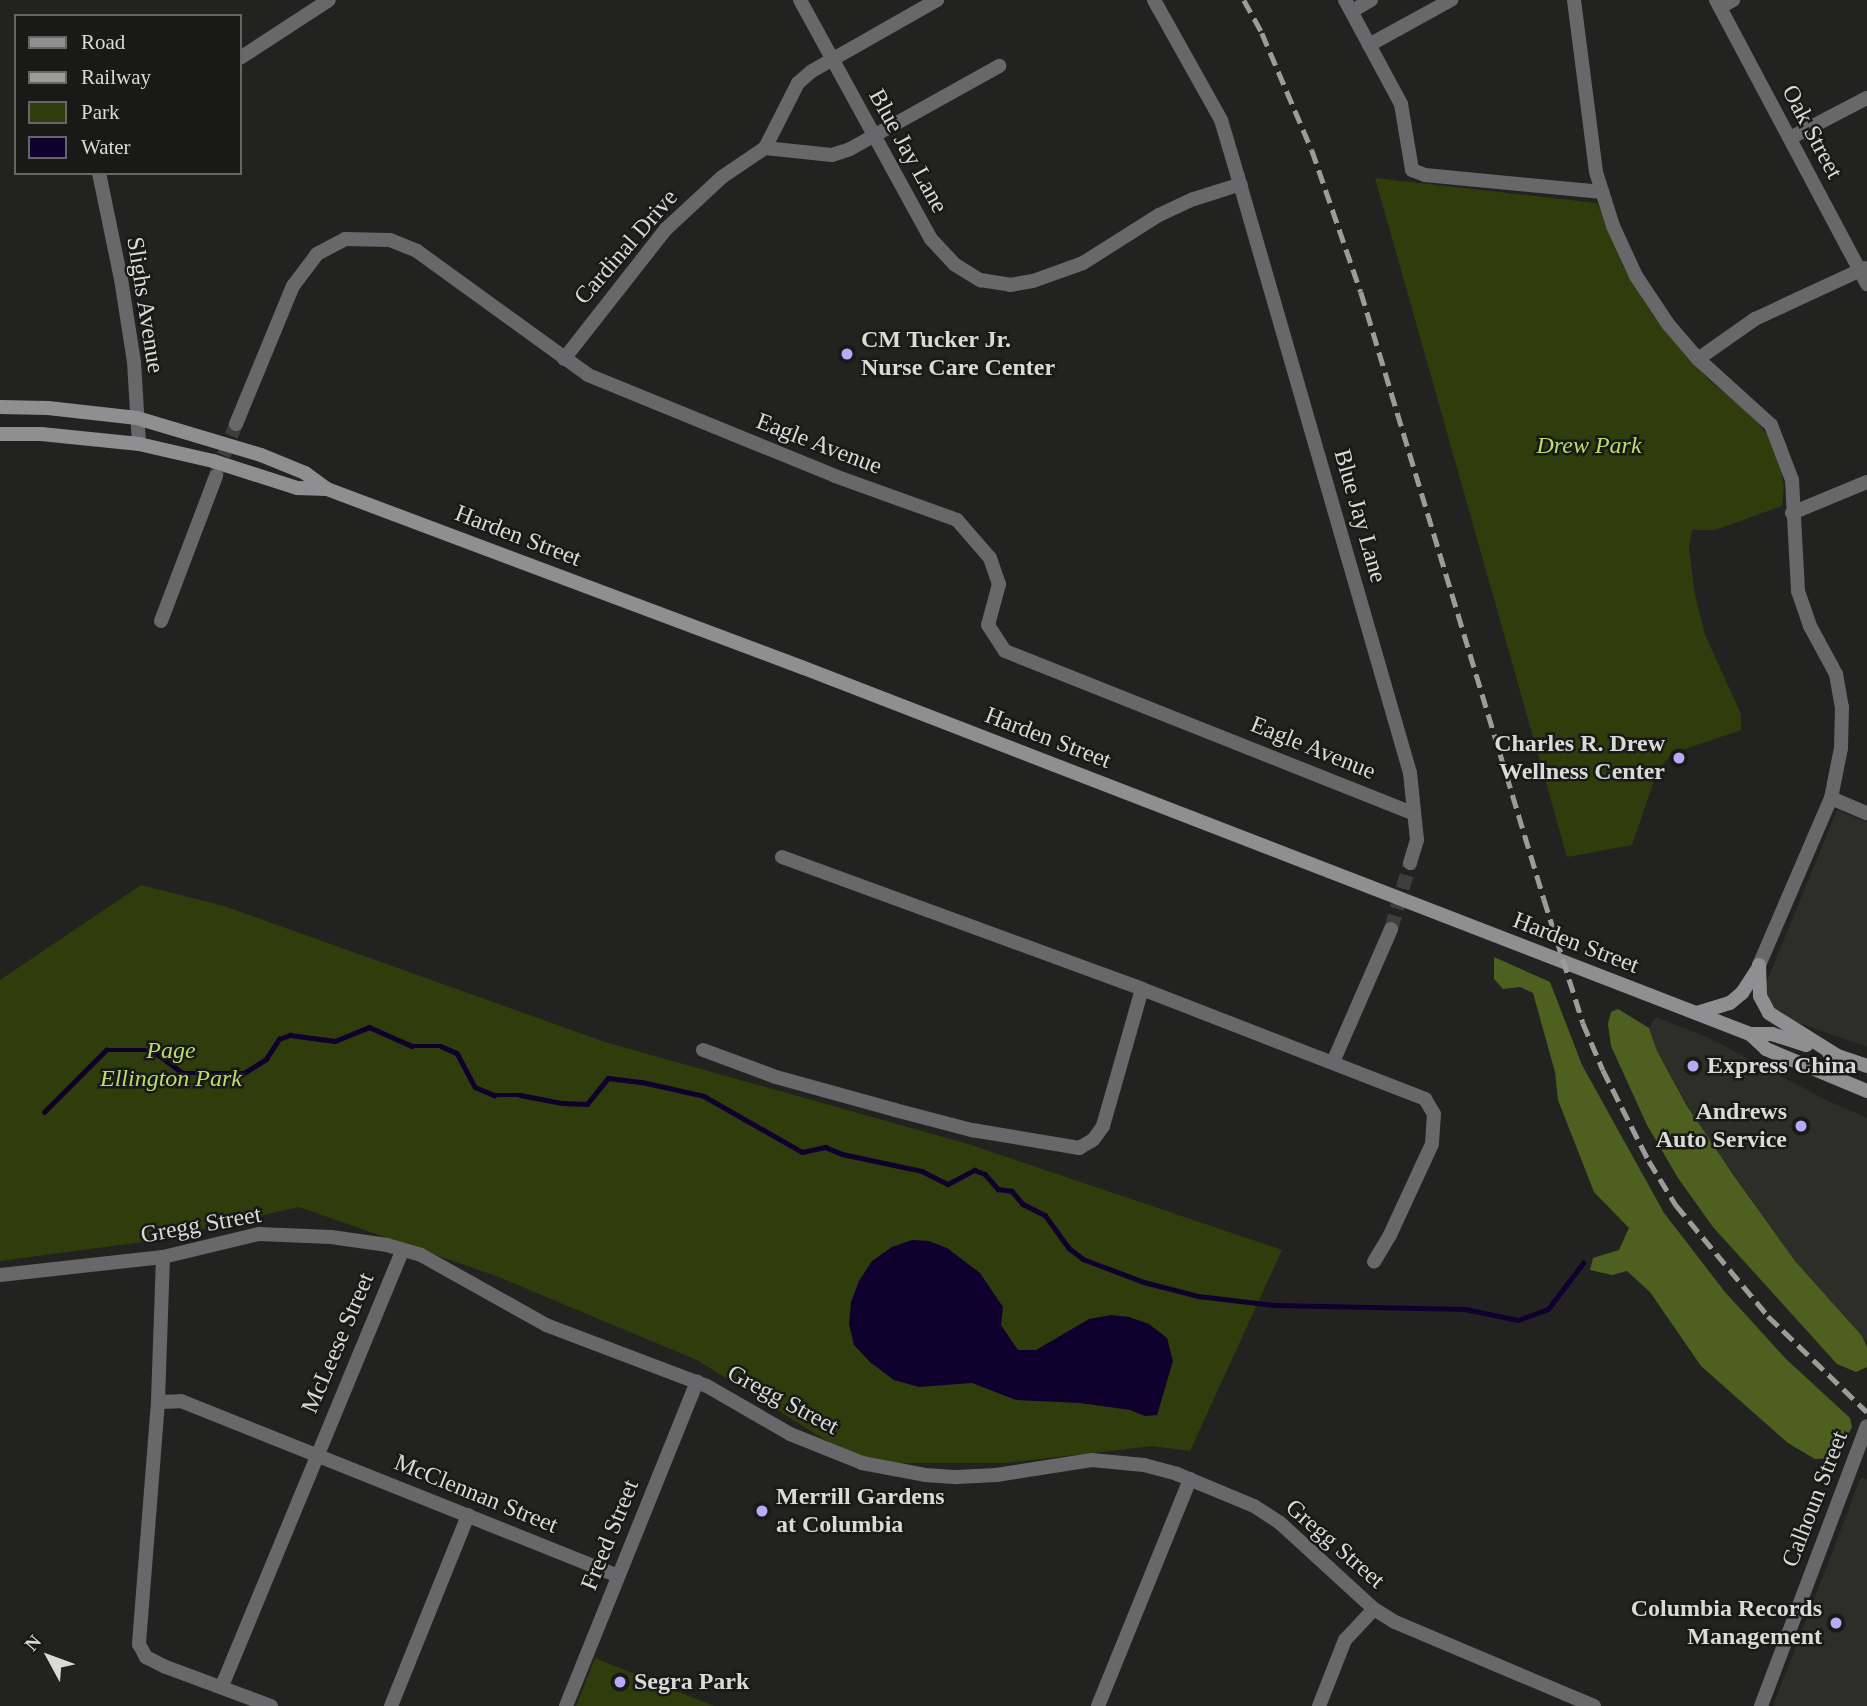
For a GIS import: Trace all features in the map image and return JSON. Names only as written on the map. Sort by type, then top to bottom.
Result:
[{"type":"main road","name":"Harden Street","points":[[0,407],[48,408],[137,418],[261,455],[305,473],[327,489],[804,668],[1750,1034],[1772,1034],[1867,1066]]},
{"type":"main road","name":"Harden Street","points":[[0,434],[41,434],[139,444],[213,461],[297,488],[327,489]]},
{"type":"main road","points":[[1695,1013],[1730,1003],[1742,993],[1759,965]]},
{"type":"main road","points":[[1759,965],[1760,996],[1769,1013],[1836,1055]]},
{"type":"main road","name":"Harden Street","points":[[1750,1034],[1766,1049],[1867,1091]]},
{"type":"street","points":[[242,57],[329,0]]},
{"type":"street","name":"Blue Jay Lane","points":[[800,0],[931,239],[954,264],[980,280],[1010,285],[1033,281],[1083,263],[1159,215],[1194,198],[1241,184]]},
{"type":"street","name":"Cardinal Drive","points":[[565,359],[666,229],[722,177],[765,148],[798,83],[832,59],[937,0]]},
{"type":"street","name":"Blue Jay Lane","points":[[1154,0],[1221,120],[1241,184],[1410,774],[1416,840],[1410,863]]},
{"type":"street","points":[[1371,0],[1349,5],[1401,104],[1412,170],[1425,175],[1602,192]]},
{"type":"street","points":[[1369,45],[1451,0]]},
{"type":"street","points":[[1574,0],[1596,172],[1613,226],[1636,276],[1668,324],[1698,359],[1771,425],[1792,480],[1798,591],[1810,626],[1836,674],[1842,707],[1841,748],[1831,799],[1759,965]]},
{"type":"street","name":"Oak Street","points":[[1723,2],[1790,138],[1863,269],[1867,284]]},
{"type":"street","points":[[765,148],[832,155],[873,136],[999,66]]},
{"type":"street","points":[[1790,138],[1867,98]]},
{"type":"street","name":"Slighs Avenue","points":[[99,175],[125,306],[139,444]]},
{"type":"street","name":"Eagle Avenue","points":[[236,424],[293,286],[317,254],[345,239],[390,240],[417,251],[565,359],[600,380],[835,476],[957,520],[990,558],[999,584],[988,625],[1005,651],[1413,813]]},
{"type":"street","points":[[1698,359],[1755,319],[1863,269]]},
{"type":"street","points":[[161,621],[215,479]]},
{"type":"street","points":[[1792,513],[1867,482]]},
{"type":"street","points":[[1831,799],[1867,813]]},
{"type":"street","points":[[782,857],[1142,989],[1425,1099],[1434,1114],[1432,1144],[1390,1235],[1374,1262]]},
{"type":"street","points":[[1333,1062],[1391,929]]},
{"type":"street","points":[[703,1050],[776,1077],[895,1110],[972,1130],[1079,1148],[1093,1140],[1103,1126],[1142,989]]},
{"type":"street","name":"Gregg Street","points":[[0,1275],[163,1257],[259,1234],[331,1237],[421,1255],[546,1325],[697,1381],[789,1434],[830,1452],[883,1468],[957,1477],[996,1475],[1092,1460],[1117,1461],[1156,1468],[1190,1479],[1254,1506],[1279,1522],[1374,1609],[1395,1622],[1594,1706]]},
{"type":"street","name":"McLeese Street","points":[[222,1686],[402,1250]]},
{"type":"street","points":[[163,1257],[158,1402],[139,1644],[145,1657],[166,1667],[271,1706]]},
{"type":"street","name":"Freed Street","points":[[566,1706],[697,1381]]},
{"type":"street","name":"McClennan Street","points":[[158,1402],[181,1401],[618,1576]]},
{"type":"street","name":"Calhoun Street","points":[[1762,1706],[1867,1426]]},
{"type":"street","points":[[1098,1706],[1190,1479]]},
{"type":"street","points":[[391,1706],[468,1515]]},
{"type":"street","points":[[1319,1706],[1345,1640],[1374,1609]]},
{"type":"shaded area","points":[[1837,810],[1867,822],[1867,1047],[1776,1015],[1764,988]]},
{"type":"shaded area","points":[[1656,1017],[1709,1038],[1826,1100],[1867,1118],[1867,1345],[1795,1261],[1700,1127],[1657,1051],[1649,1028]]},
{"type":"shaded area","points":[[1861,1477],[1867,1479],[1867,1706],[1773,1706]]},
{"type":"green space","name":"Drew Park","points":[[1375,178],[1597,203],[1623,266],[1654,317],[1708,379],[1753,417],[1770,438],[1780,464],[1784,487],[1782,506],[1715,530],[1692,530],[1689,548],[1695,595],[1705,635],[1741,714],[1741,730],[1673,753],[1658,769],[1632,845],[1567,857]]},
{"type":"green space","name":"Page Ellington Park","points":[[141,885],[224,906],[605,1042],[968,1144],[1282,1250],[1190,1451],[1152,1446],[1005,1463],[862,1463],[697,1360],[496,1276],[299,1207],[150,1241],[0,1261],[0,980]]},
{"type":"green space","points":[[1494,957],[1550,982],[1582,1065],[1664,1213],[1725,1292],[1786,1359],[1850,1418],[1852,1427],[1836,1458],[1815,1459],[1788,1443],[1701,1366],[1650,1292],[1627,1271],[1612,1275],[1590,1270],[1593,1258],[1619,1250],[1629,1228],[1594,1192],[1558,1100],[1555,1072],[1533,993],[1520,987],[1503,989],[1494,979]]},
{"type":"green space","points":[[1618,1009],[1649,1028],[1657,1051],[1687,1106],[1734,1176],[1795,1261],[1862,1336],[1867,1347],[1867,1367],[1856,1372],[1837,1364],[1713,1227],[1678,1178],[1647,1125],[1611,1046],[1608,1024],[1611,1012]]},
{"type":"green space","name":"Segra Park","points":[[595,1658],[714,1706],[576,1706]]},
{"type":"water","points":[[912,1240],[929,1241],[947,1248],[980,1273],[1003,1307],[1001,1325],[1018,1350],[1036,1350],[1089,1319],[1111,1315],[1129,1317],[1149,1324],[1167,1338],[1173,1361],[1157,1415],[1145,1416],[1130,1410],[1080,1403],[1016,1400],[972,1383],[919,1387],[894,1380],[871,1363],[854,1345],[849,1324],[851,1302],[859,1281],[872,1261],[892,1247]]},
{"type":"waterway","points":[[44,1112],[106,1050],[152,1050],[182,1073],[244,1073],[266,1059],[279,1039],[290,1035],[335,1041],[369,1027],[412,1046],[441,1046],[457,1053],[475,1087],[494,1095],[520,1095],[562,1103],[587,1104],[608,1078],[642,1082],[704,1096],[802,1152],[825,1147],[842,1154],[922,1171],[948,1184],[974,1170],[985,1174],[998,1189],[1012,1191],[1023,1204],[1045,1215],[1069,1248],[1083,1259],[1144,1282],[1198,1296],[1275,1305],[1465,1309],[1518,1320],[1548,1309],[1583,1263]]},
{"type":"tunnel","points":[[216,475],[236,424]]},
{"type":"tunnel","points":[[1391,929],[1410,863]]},
{"type":"railway","points":[[1244,0],[1262,33],[1312,150],[1361,292],[1544,899],[1583,1023],[1603,1070],[1649,1161],[1676,1205],[1768,1316],[1867,1412]]},
{"type":"place","name":"CM Tucker Jr. Nurse Care Center","points":[[847,354]]},
{"type":"place","name":"Charles R. Drew Wellness Center","points":[[1679,758]]},
{"type":"place","name":"Express China","points":[[1693,1066]]},
{"type":"place","name":"Andrews Auto Service","points":[[1801,1126]]},
{"type":"place","name":"Merrill Gardens at Columbia","points":[[762,1511]]},
{"type":"place","name":"Columbia Records Management","points":[[1836,1623]]},
{"type":"place","name":"Segra Park","points":[[620,1682]]}]
